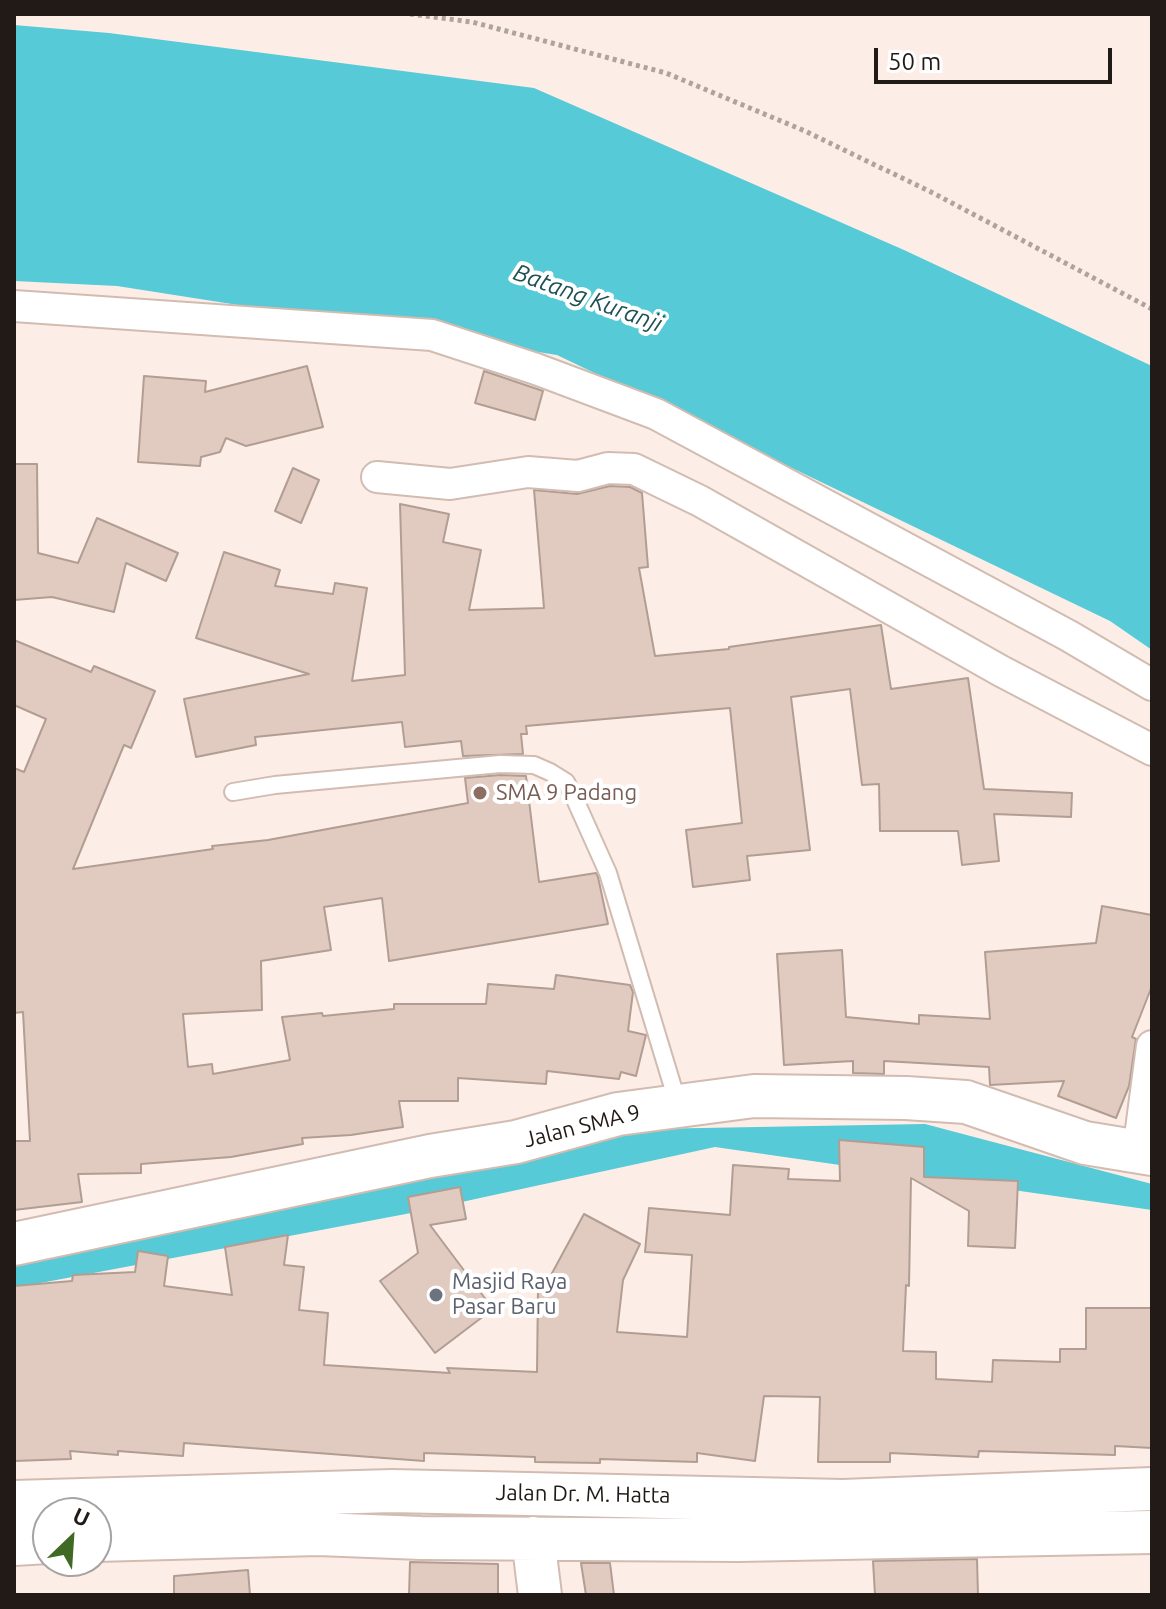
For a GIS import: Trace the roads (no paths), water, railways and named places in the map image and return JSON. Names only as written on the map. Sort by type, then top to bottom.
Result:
[{"type":"main road","name":"Jalan SMA 9","points":[[14,1244],[430,1156],[516,1142],[618,1114],[754,1096],[839,1096],[966,1102],[1085,1143],[1145,1153]]},
{"type":"main road","name":"Jalan Dr. M. Hatta","points":[[112,1540],[318,1534],[421,1538],[739,1540],[1035,1515],[1152,1489]]},
{"type":"main road","name":"Jalan Dr. M. Hatta","points":[[14,1502],[392,1491],[843,1501],[1035,1515],[1152,1532]]},
{"type":"main road","points":[[533,1538],[540,1595]]},
{"type":"street","points":[[14,306],[432,335],[536,369],[656,414],[1069,636],[1152,685]]},
{"type":"street","points":[[377,477],[450,484],[528,472],[578,476],[608,468],[634,469],[700,501],[1001,671],[1152,750]]},
{"type":"street","points":[[1145,1153],[1152,1046]]},
{"type":"lane","points":[[233,792],[275,785],[500,764],[534,765],[566,782],[608,873],[678,1104]]},
{"type":"water","name":"Batang Kuranji","points":[[14,25],[109,33],[534,88],[904,250],[1152,366],[1152,650],[1110,621],[557,355],[117,286],[14,281]]},
{"type":"water","points":[[925,1124],[1152,1184],[1152,1210],[715,1147],[411,1213],[14,1288],[14,1266],[646,1129]]},
{"type":"place","name":"SMA 9 Padang","points":[[480,793]]},
{"type":"place","name":"Masjid Raya Pasar Baru","points":[[436,1295]]}]
